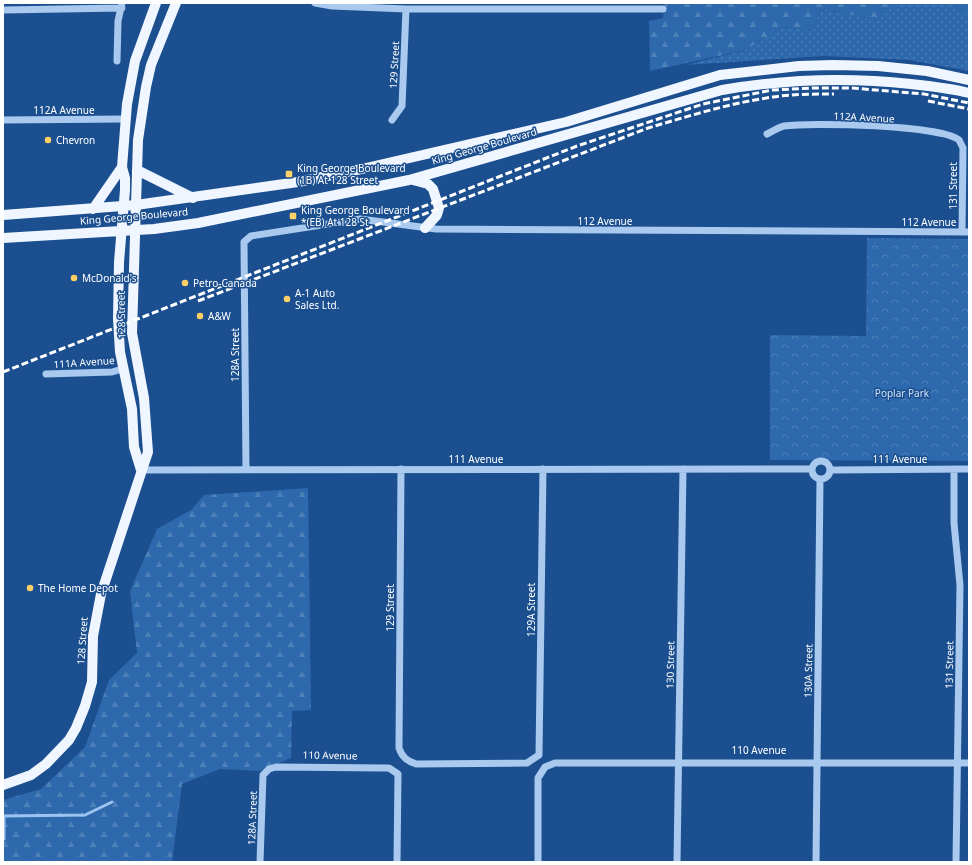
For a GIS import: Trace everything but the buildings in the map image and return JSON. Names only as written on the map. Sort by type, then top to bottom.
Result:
[{"type":"main road","name":"128 Street","points":[[141,470],[134,447],[132,409],[122,369],[118,319],[125,178],[122,167],[125,119],[135,61],[156,3]]},
{"type":"main road","name":"128 Street","points":[[3,785],[31,775],[46,764],[69,740],[85,706],[92,682],[93,636],[96,615],[105,582],[126,523],[141,470],[148,452],[144,398],[132,333],[138,140],[146,87],[160,41],[176,3]]},
{"type":"main road","name":"King George Boulevard","points":[[3,214],[136,206],[298,182],[566,122],[720,75],[799,66],[833,65],[878,66],[927,71],[969,80]]},
{"type":"main road","name":"King George Boulevard","points":[[3,238],[135,230],[198,223],[409,180],[722,90],[758,84],[828,79],[878,80],[969,93]]},
{"type":"main road","points":[[93,209],[122,167]]},
{"type":"main road","points":[[137,170],[192,198]]},
{"type":"main road","points":[[409,180],[423,182],[433,189],[439,208],[437,215],[425,228]]},
{"type":"street","points":[[315,3],[332,6],[406,9],[663,9]]},
{"type":"street","points":[[3,10],[122,6],[118,21],[117,61]]},
{"type":"street","name":"129 Street","points":[[392,120],[402,106],[406,9]]},
{"type":"street","name":"112A Avenue","points":[[3,120],[125,119]]},
{"type":"street","name":"112A Avenue","points":[[768,134],[784,126],[854,124],[928,131],[951,136],[959,140]]},
{"type":"street","name":"131 Street","points":[[959,140],[963,148],[965,232]]},
{"type":"street","name":"112 Avenue","points":[[244,242],[251,236],[259,233],[360,219],[425,228],[965,232]]},
{"type":"street","name":"128A Street","points":[[244,242],[246,468]]},
{"type":"street","name":"111A Avenue","points":[[46,374],[112,372],[122,369]]},
{"type":"street","points":[[820,461],[828,464],[830,470],[829,476],[820,480],[815,477],[812,469],[815,464],[820,461]]},
{"type":"street","name":"111 Avenue","points":[[141,470],[246,468],[812,469]]},
{"type":"street","name":"129 Street","points":[[401,469],[399,748],[401,755],[409,762],[416,764],[527,763],[539,755],[540,751]]},
{"type":"street","name":"129A Street","points":[[540,751],[543,469]]},
{"type":"street","name":"130 Street","points":[[677,862],[683,469]]},
{"type":"street","name":"131 Street","points":[[954,469],[954,523],[960,585],[956,862]]},
{"type":"street","name":"111 Avenue","points":[[830,470],[969,469]]},
{"type":"street","name":"130A Street","points":[[816,862],[820,480]]},
{"type":"street","name":"110 Avenue","points":[[538,862],[538,778],[541,771],[549,764],[679,762],[969,763]]},
{"type":"street","name":"110 Avenue","points":[[263,775],[269,769],[276,766],[389,768],[398,774],[397,862]]},
{"type":"street","name":"128A Street","points":[[260,862],[263,775]]},
{"type":"green space","points":[[665,3],[897,3],[878,20],[821,9],[813,30],[782,27],[746,50],[650,71],[649,21],[663,18]]},
{"type":"green space","points":[[897,3],[942,3],[953,5],[969,15],[969,71],[909,60],[824,56],[685,65],[746,50],[782,27],[813,30],[821,9],[878,20]]},
{"type":"green space","points":[[942,3],[969,3],[969,15],[953,5]]},
{"type":"green space","name":"Poplar Park","points":[[867,238],[969,239],[969,461],[770,460],[770,335],[866,336]]},
{"type":"green space","points":[[308,488],[311,710],[292,711],[291,758],[260,771],[220,769],[182,784],[172,862],[3,862],[3,800],[41,789],[85,747],[109,680],[137,653],[130,591],[157,529],[191,510],[204,495]]},
{"type":"waterway","points":[[3,816],[85,815],[112,802]]},
{"type":"waterway","points":[[4,816],[4,839]]},
{"type":"railway","points":[[3,372],[577,146],[703,104],[772,90],[814,88],[852,88],[924,94],[969,103]]},
{"type":"railway","points":[[198,301],[648,128],[710,110],[773,97],[788,95],[834,94]]},
{"type":"railway","points":[[928,101],[969,109]]},
{"type":"place","name":"Chevron","points":[[48,140]]},
{"type":"place","name":"King George Boulevard (1B) At 128 Street","points":[[289,174]]},
{"type":"place","name":"King George Boulevard *(EB) At 128 St","points":[[293,216]]},
{"type":"place","name":"McDonald's","points":[[74,278]]},
{"type":"place","name":"Petro-Canada","points":[[185,283]]},
{"type":"place","name":"A-1 Auto Sales Ltd.","points":[[287,299]]},
{"type":"place","name":"A&W","points":[[200,316]]},
{"type":"place","name":"The Home Depot","points":[[30,588]]}]
